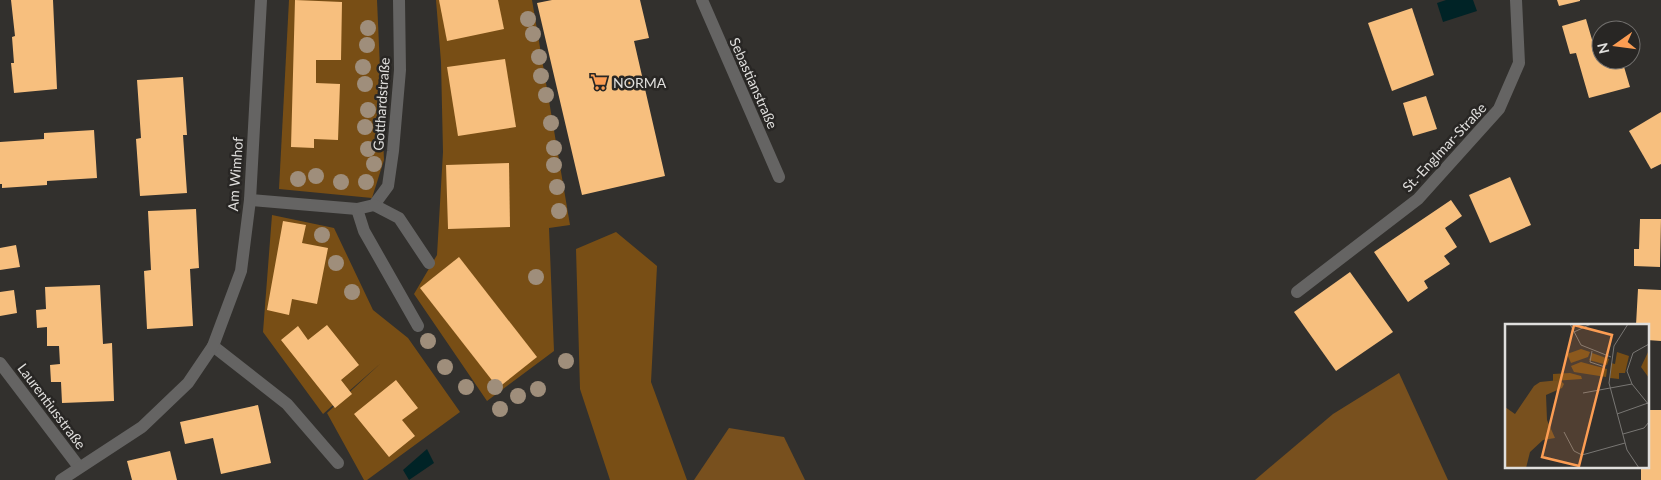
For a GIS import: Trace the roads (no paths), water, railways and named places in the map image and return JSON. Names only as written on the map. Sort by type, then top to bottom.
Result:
[{"type":"street","name":"Am Wimhof","points":[[61,480],[142,427],[188,383],[213,346],[241,270],[250,200],[261,0]]},
{"type":"street","name":"Gotthardstraße","points":[[374,205],[388,186],[393,151],[400,70],[399,0]]},
{"type":"street","name":"Sebastianstraße","points":[[702,0],[779,177]]},
{"type":"street","name":"St.-Englmar-Straße","points":[[1297,292],[1418,199],[1499,109],[1519,63],[1516,0]]},
{"type":"street","points":[[250,200],[357,209],[374,205],[399,218],[429,262]]},
{"type":"street","points":[[357,209],[364,232],[418,326]]},
{"type":"street","points":[[213,346],[287,404],[338,463]]},
{"type":"street","name":"Laurentiusstraße","points":[[0,363],[79,467]]},
{"type":"water","points":[[1446,0],[1473,0],[1477,11],[1443,22],[1437,3]]},
{"type":"water","points":[[427,449],[434,463],[409,480],[403,470]]},
{"type":"place","name":"NORMA","points":[[599,82]]}]
